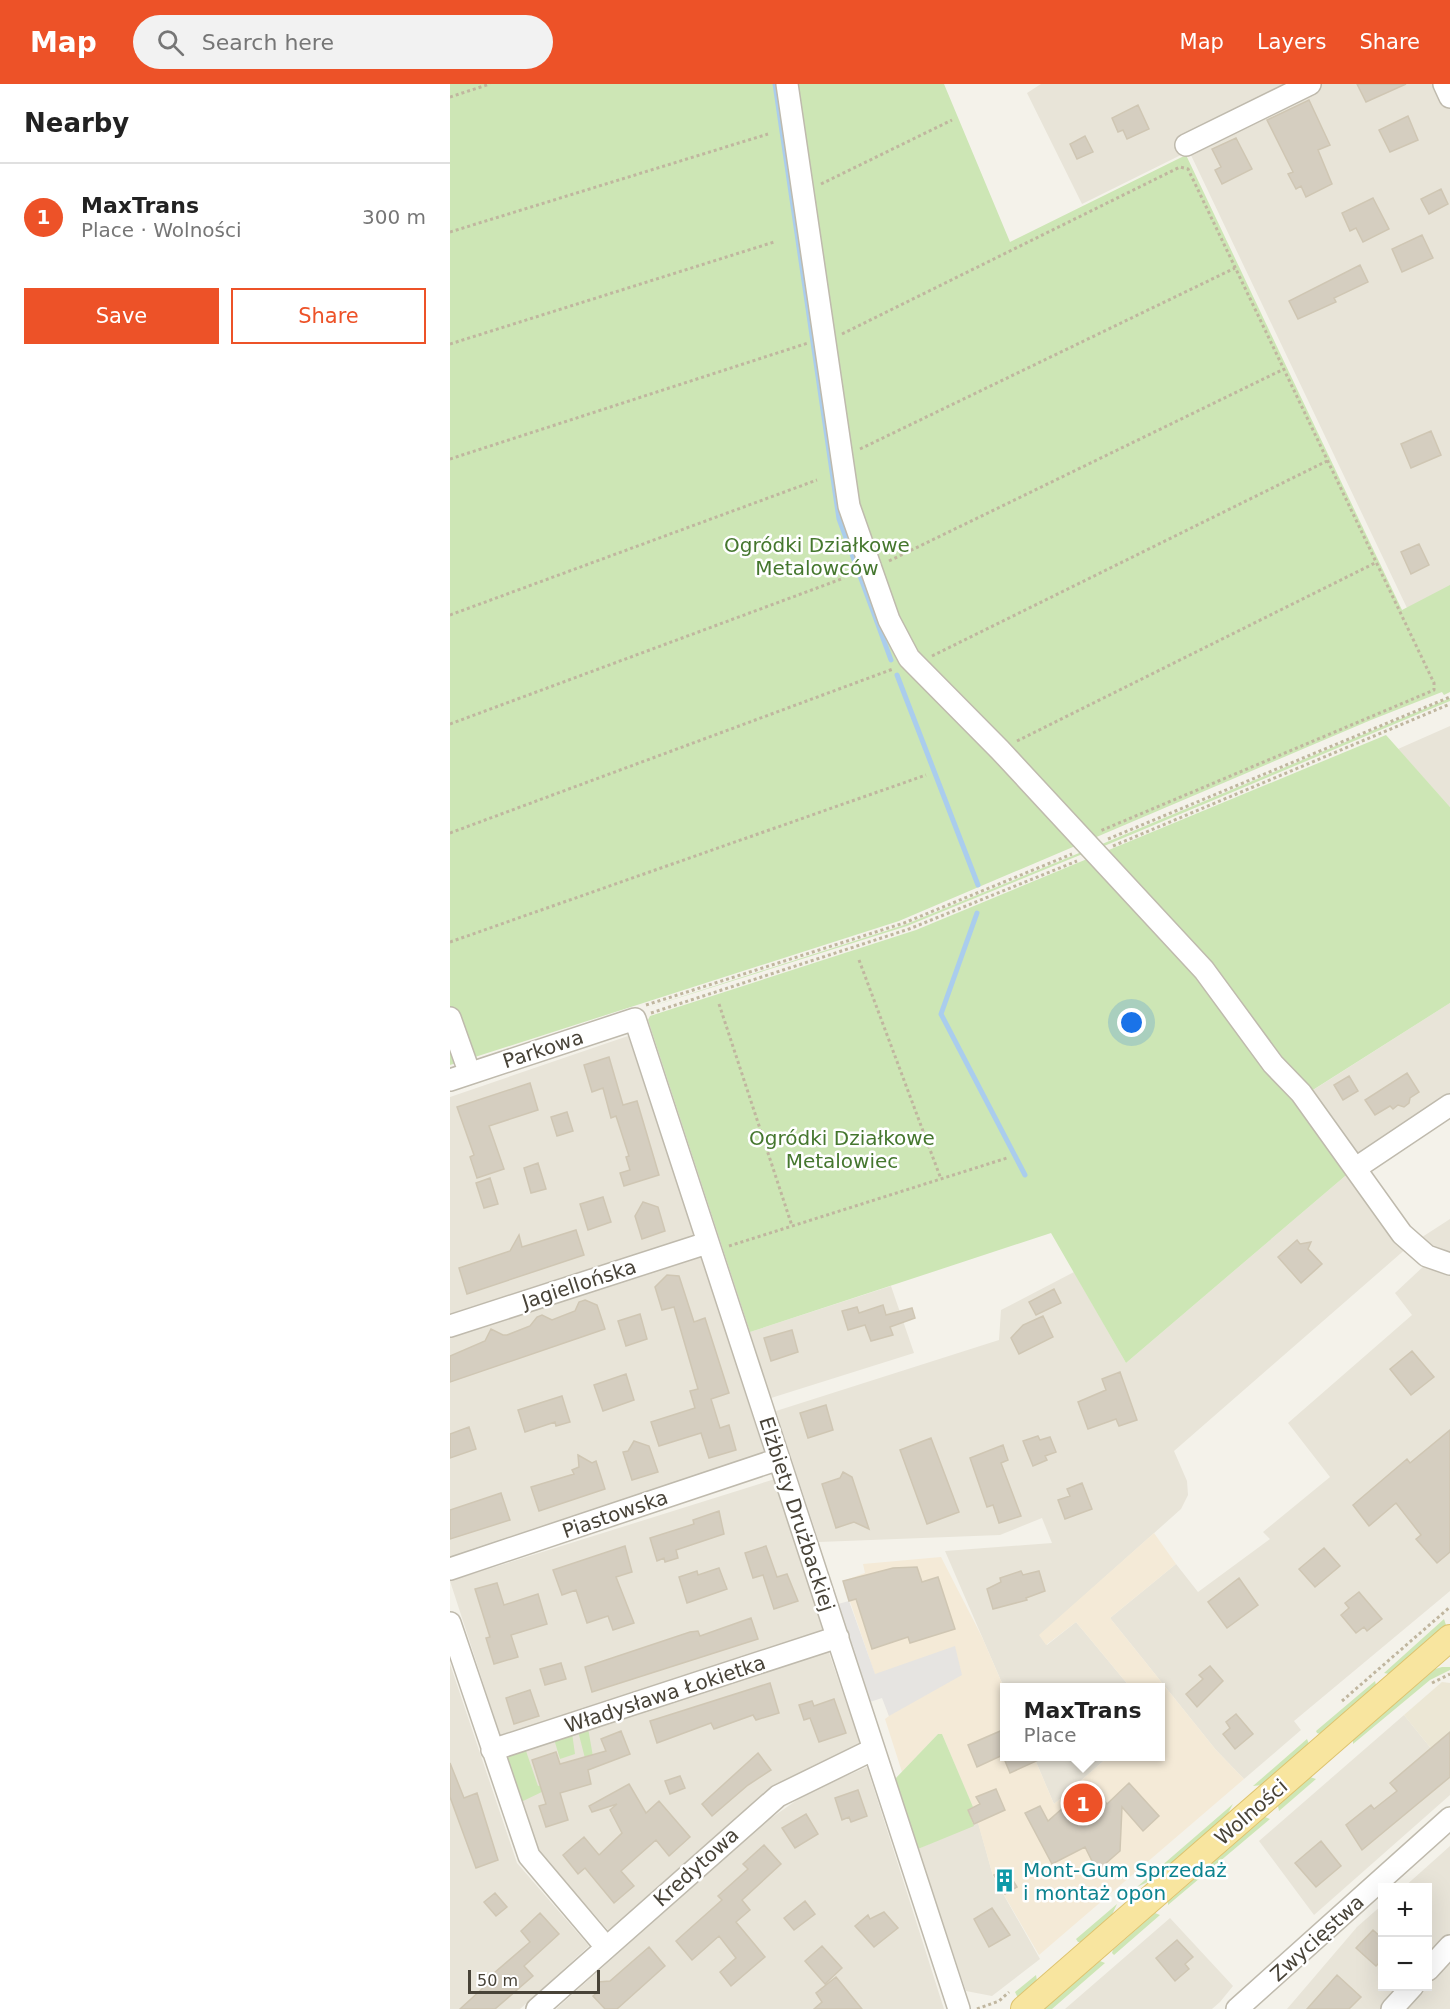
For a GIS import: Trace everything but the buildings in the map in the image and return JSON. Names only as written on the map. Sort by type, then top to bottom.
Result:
[{"type":"main road","name":"Wolności","points":[[1024,2009],[1449,1642]]},
{"type":"street","points":[[787,84],[849,506],[890,620],[913,661],[1000,750],[1204,970],[1253,1039],[1280,1073],[1301,1093],[1415,1247],[1433,1260],[1450,1264]]},
{"type":"street","points":[[1186,145],[1310,84]]},
{"type":"street","points":[[1444,84],[1450,97]]},
{"type":"street","name":"Parkowa","points":[[450,1080],[637,1013]]},
{"type":"street","name":"Elżbiety Drużbackiej","points":[[637,1013],[709,1248],[838,1637],[872,1750],[959,2009]]},
{"type":"street","points":[[450,1018],[466,1063]]},
{"type":"street","points":[[1356,1168],[1450,1105]]},
{"type":"street","name":"Jagiellońska","points":[[450,1326],[709,1248]]},
{"type":"street","name":"Piastowska","points":[[450,1569],[779,1459]]},
{"type":"street","points":[[450,1623],[529,1856],[606,1947]]},
{"type":"street","name":"Władysława Łokietka","points":[[492,1750],[838,1637]]},
{"type":"street","name":"Kredytowa","points":[[537,2009],[778,1796],[872,1750]]},
{"type":"street","name":"Zwycięstwa","points":[[1238,2009],[1450,1818]]},
{"type":"street","points":[[1432,1966],[1450,1946]]},
{"type":"street","points":[[1392,2009],[1408,1991]]},
{"type":"path","points":[[450,97],[490,84]]},
{"type":"path","points":[[803,193],[952,120]]},
{"type":"path","points":[[450,232],[768,134]]},
{"type":"path","points":[[450,459],[799,344],[824,343],[1180,166],[1188,169],[1434,683],[1434,690],[909,929],[637,1013]]},
{"type":"path","points":[[450,344],[774,242]]},
{"type":"path","points":[[841,454],[858,450],[1235,268]]},
{"type":"path","points":[[871,570],[1284,369]]},
{"type":"path","points":[[450,833],[913,661],[1327,461]]},
{"type":"path","points":[[450,615],[817,480]]},
{"type":"path","points":[[1000,750],[1375,563]]},
{"type":"path","points":[[450,724],[844,578]]},
{"type":"path","points":[[637,1013],[904,923],[1450,697]]},
{"type":"path","points":[[1088,846],[1450,704]]},
{"type":"path","points":[[450,942],[926,774]]},
{"type":"path","points":[[859,960],[940,1179]]},
{"type":"path","points":[[719,1004],[792,1226]]},
{"type":"path","points":[[709,1248],[792,1226],[1007,1158]]},
{"type":"shaded area","points":[[1041,84],[1450,84],[1450,586],[1407,608],[1189,151],[1082,204],[1027,93]]},
{"type":"shaded area","points":[[1450,726],[1450,807],[1398,749]]},
{"type":"shaded area","points":[[1450,1003],[1450,1098],[1357,1157],[1310,1092]]},
{"type":"shaded area","points":[[628,1036],[695,1237],[450,1317],[450,1097]]},
{"type":"shaded area","points":[[1351,1171],[1408,1247],[1174,1451],[1187,1481],[1188,1495],[1181,1509],[1040,1635],[1047,1645],[1076,1622],[1127,1683],[1002,1683],[945,1551],[1052,1543],[1042,1518],[1000,1535],[819,1542],[776,1411],[999,1340],[1001,1310],[1074,1272],[1126,1363]]},
{"type":"shaded area","points":[[1450,1219],[1450,1257],[1416,1241]]},
{"type":"shaded area","points":[[701,1255],[765,1455],[450,1557],[450,1337]]},
{"type":"shaded area","points":[[1426,1264],[1450,1269],[1450,1591],[1294,1721],[1301,1730],[1244,1779],[1216,1750],[1165,1686],[1165,1683],[1162,1683],[1110,1618],[1176,1564],[1198,1592],[1270,1539],[1263,1532],[1330,1477],[1288,1423],[1412,1315],[1395,1293]]},
{"type":"shaded area","points":[[891,1286],[914,1353],[771,1398],[750,1332]]},
{"type":"shaded area","points":[[775,1479],[825,1633],[501,1738],[450,1581]]},
{"type":"shaded area","points":[[1154,1533],[1176,1564],[1110,1618],[1162,1683],[1127,1683],[1076,1622],[1046,1645],[1039,1635]]},
{"type":"shaded area","points":[[941,1557],[982,1637],[1002,1683],[1000,1683],[1000,1761],[1036,1761],[1054,1804],[1103,1761],[1165,1761],[1165,1686],[1216,1750],[1244,1779],[1039,1955],[993,1876],[978,1823],[974,1824],[968,1810],[973,1808],[942,1734],[938,1734],[902,1772],[885,1719],[889,1716],[843,1581],[865,1573],[863,1564]]},
{"type":"shaded area","points":[[849,1601],[875,1674],[955,1646],[962,1675],[889,1716],[882,1698],[870,1702],[838,1604]]},
{"type":"shaded area","points":[[828,1650],[860,1742],[857,1746],[769,1789],[608,1930],[537,1849],[506,1755]]},
{"type":"shaded area","points":[[450,1664],[517,1863],[589,1946],[520,2009],[450,2009]]},
{"type":"shaded area","points":[[1442,1682],[1450,1683],[1450,1772],[1404,1715]]},
{"type":"shaded area","points":[[1404,1715],[1450,1772],[1450,1795],[1314,1915],[1259,1841]]},
{"type":"shaded area","points":[[1036,1761],[1103,1761],[1054,1804]]},
{"type":"shaded area","points":[[867,1767],[944,2009],[556,2009],[764,1823],[807,1793]]},
{"type":"shaded area","points":[[978,1822],[993,1876],[1040,1959],[992,1996],[966,1991],[918,1849]]},
{"type":"shaded area","points":[[1450,1846],[1450,1940],[1432,1960],[1432,1883],[1409,1883]]},
{"type":"shaded area","points":[[1378,1909],[1378,1991],[1403,1991],[1387,2009],[1287,2009],[1357,1927]]},
{"type":"shaded area","points":[[1170,1918],[1233,1986],[1212,2009],[1065,2009]]},
{"type":"shaded area","points":[[1450,1954],[1450,2009],[1400,2009],[1416,1991],[1432,1991],[1432,1974]]},
{"type":"green space","name":"Ogródki Działkowe Metalowców","points":[[450,84],[944,84],[1010,242],[1186,155],[1402,610],[1450,585],[1450,692],[1444,695],[1442,692],[1371,720],[899,921],[450,1065]]},
{"type":"green space","points":[[1450,698],[1450,701],[1097,849],[1095,847]]},
{"type":"green space","name":"Ogródki Działkowe Metalowiec","points":[[1386,735],[1450,807],[1450,1003],[1297,1100],[1351,1171],[1126,1363],[1051,1233],[750,1332],[648,1020],[650,1016],[916,930]]},
{"type":"green space","points":[[1084,851],[1085,853],[907,926],[643,1009],[904,925]]},
{"type":"green space","points":[[1444,1619],[1446,1625],[1389,1674],[1384,1673]]},
{"type":"green space","points":[[1450,1667],[1450,1670],[1430,1680],[1353,1744],[1353,1740],[1435,1669]]},
{"type":"green space","points":[[1375,1681],[1376,1685],[1320,1734],[1317,1733],[1316,1731]]},
{"type":"green space","points":[[588,1728],[595,1768],[588,1770],[578,1731]]},
{"type":"green space","points":[[572,1733],[575,1754],[560,1759],[554,1739]]},
{"type":"green space","points":[[938,1734],[942,1734],[973,1807],[968,1810],[974,1826],[918,1849],[895,1779]]},
{"type":"green space","points":[[1307,1739],[1309,1744],[1262,1785],[1253,1786]]},
{"type":"green space","points":[[525,1748],[538,1786],[574,1773],[575,1776],[521,1802],[506,1755]]},
{"type":"green space","points":[[1310,1777],[1316,1779],[1279,1811],[1278,1806]]},
{"type":"green space","points":[[1233,1804],[1227,1815],[1154,1879],[1137,1887]]},
{"type":"green space","points":[[1265,1817],[1270,1819],[1168,1905],[1168,1902]]},
{"type":"green space","points":[[1117,1904],[1111,1917],[1082,1942],[1078,1942],[1076,1939]]},
{"type":"green space","points":[[1155,1913],[1160,1915],[1114,1955],[1112,1953],[1113,1950]]},
{"type":"green space","points":[[1100,1961],[1105,1963],[1052,2009],[1044,2009]]},
{"type":"green space","points":[[1036,1975],[1037,1981],[1018,1998],[1015,1992]]},
{"type":"waterway","points":[[775,84],[839,519],[891,660]]},
{"type":"waterway","points":[[897,675],[978,885]]},
{"type":"waterway","points":[[977,913],[941,1014],[1025,1175]]},
{"type":"place","name":"MaxTrans","points":[[1083,1803]]},
{"type":"place","name":"Mont-Gum Sprzedaż i montaż opon","points":[[1005,1881]]}]
